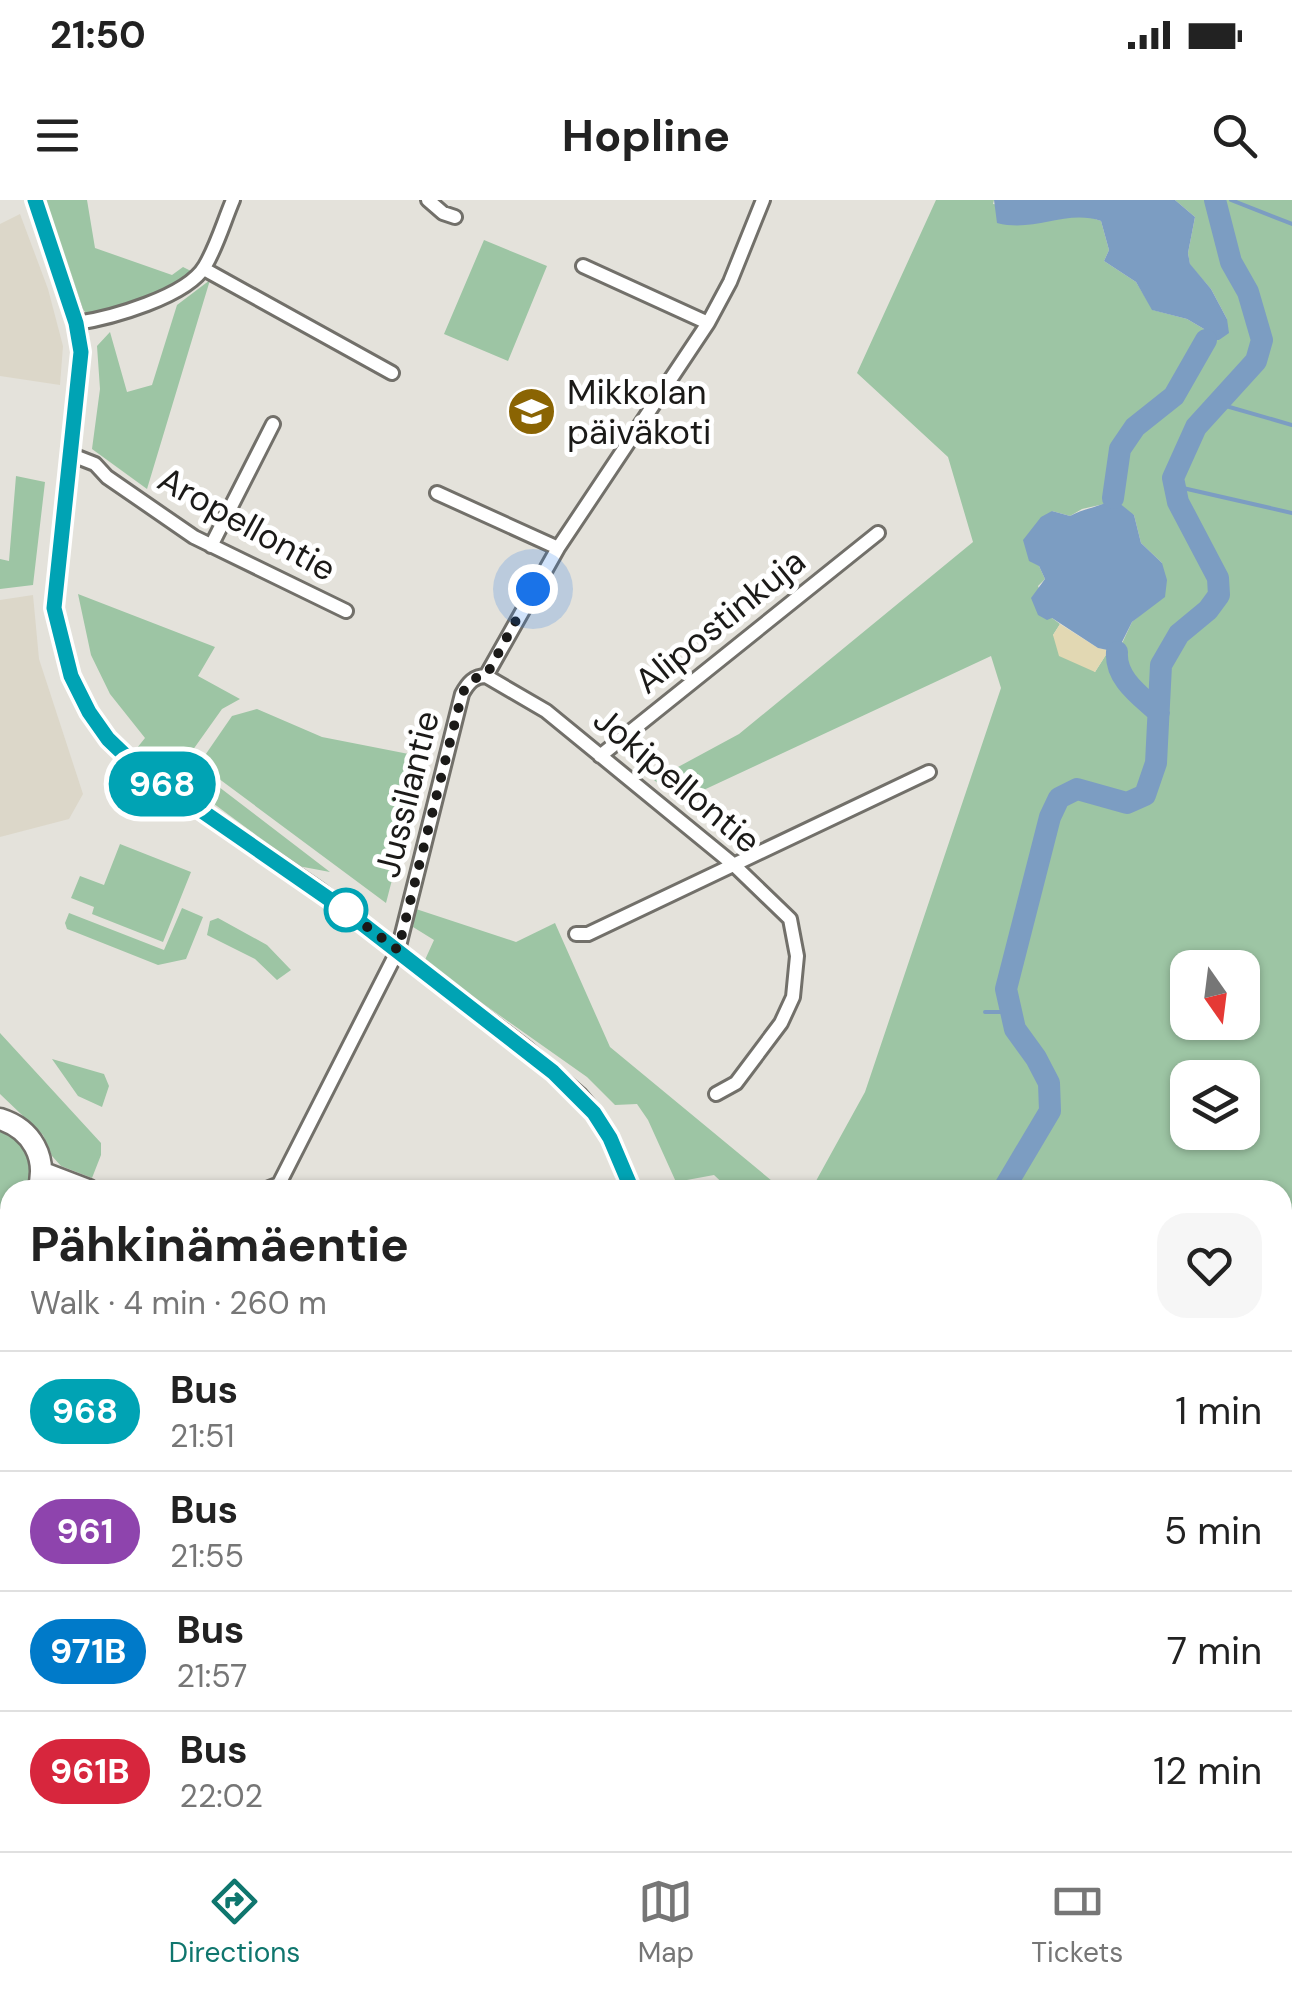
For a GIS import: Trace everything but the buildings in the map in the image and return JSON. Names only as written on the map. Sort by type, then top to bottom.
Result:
[{"type":"main road","points":[[2,1117],[35,1144],[40,1180]]},
{"type":"street","points":[[35,200],[76,323],[81,352],[54,608],[71,676],[89,712],[108,739],[134,764],[318,890],[579,1095],[610,1138],[628,1180]]},
{"type":"street","points":[[76,323],[112,315],[183,286],[204,269],[233,200]]},
{"type":"street","points":[[428,200],[443,214],[455,217]]},
{"type":"street","name":"Jussilantie","points":[[281,1180],[398,950],[462,694],[478,676],[486,676],[558,548],[708,322],[730,282],[763,200]]},
{"type":"street","points":[[583,266],[708,322]]},
{"type":"street","points":[[204,269],[392,373]]},
{"type":"street","points":[[210,546],[274,424]]},
{"type":"street","name":"Aropellontie","points":[[72,455],[95,464],[108,477],[210,546],[346,611]]},
{"type":"street","points":[[437,493],[558,548]]},
{"type":"street","name":"Alipostinkuja","points":[[600,756],[878,533]]},
{"type":"street","name":"Jokipellontie","points":[[486,676],[546,711],[734,866],[790,919],[797,956],[793,997],[781,1024],[736,1084],[716,1094]]},
{"type":"street","points":[[576,934],[588,934],[928,772]]},
{"type":"shaded area","points":[[20,214],[48,289],[63,346],[60,385],[0,376],[0,224]]},
{"type":"shaded area","points":[[33,595],[39,659],[83,794],[69,819],[0,837],[0,600]]},
{"type":"green space","points":[[45,200],[87,200],[95,248],[172,275],[183,267],[193,272],[143,299],[88,316],[79,304]]},
{"type":"green space","points":[[936,200],[994,200],[993,204],[1084,215],[1101,221],[1109,250],[1104,261],[1136,282],[1153,310],[1187,319],[1204,329],[1207,340],[1219,340],[1227,319],[1211,289],[1190,265],[1188,253],[1195,217],[1175,200],[1292,200],[1292,1180],[817,1180],[865,1092],[1001,688],[991,656],[680,801],[654,780],[739,734],[973,542],[948,457],[857,373]],"holes":[[[1104,504],[1134,515],[1141,543],[1162,563],[1146,610],[1132,622],[1118,652],[1109,650],[1095,672],[1053,635],[1060,624],[1052,618],[1038,586],[1045,579],[1039,566],[1052,511],[1070,516]]]},
{"type":"green space","points":[[484,240],[547,266],[508,361],[444,334]]},
{"type":"green space","points":[[210,280],[147,489],[92,449],[100,389],[97,346],[110,332],[127,392],[152,385],[177,305]]},
{"type":"green space","points":[[16,476],[45,482],[33,585],[0,589],[0,559],[9,561]]},
{"type":"green space","points":[[78,594],[215,647],[198,676],[240,699],[222,709],[185,761],[330,872],[298,866],[202,795],[197,799],[133,753],[145,738],[110,694],[91,655]]},
{"type":"green space","points":[[257,709],[322,737],[424,757],[386,903],[199,764],[232,716]]},
{"type":"green space","points":[[120,844],[191,872],[163,942],[92,914],[94,907],[71,898],[80,876],[104,885]]},
{"type":"green space","points":[[182,908],[203,917],[186,959],[158,965],[67,929],[65,923],[69,913],[164,950]]},
{"type":"green space","points":[[416,909],[516,942],[555,923],[610,1047],[771,1180],[719,1180],[714,1175],[675,1180],[637,1104],[615,1105],[587,1077],[424,962],[434,940],[413,927]]},
{"type":"green space","points":[[218,918],[267,945],[291,970],[277,980],[255,959],[207,935],[210,921]]},
{"type":"green space","points":[[0,1033],[101,1143],[92,1178],[61,1166],[43,1135],[0,1094]]},
{"type":"green space","points":[[52,1059],[104,1074],[109,1086],[102,1107],[78,1096]]},
{"type":"green space","points":[[0,1128],[23,1146],[32,1169],[31,1180],[0,1180]]},
{"type":"sand","points":[[1060,624],[1098,648],[1109,650],[1095,672],[1059,656],[1053,635]]},
{"type":"water","points":[[994,200],[1175,200],[1195,217],[1188,253],[1190,264],[1211,289],[1227,319],[1229,333],[1219,340],[1206,340],[1204,329],[1187,319],[1152,310],[1136,282],[1104,261],[1109,250],[1101,221],[1075,218],[1024,225],[997,223]]},
{"type":"water","points":[[1113,498],[1134,515],[1141,543],[1162,563],[1167,580],[1165,597],[1132,622],[1117,652],[1098,648],[1052,618],[1047,620],[1038,615],[1031,598],[1045,579],[1039,566],[1029,561],[1023,540],[1041,517],[1052,511],[1070,516]]},
{"type":"waterway","points":[[1009,1180],[1050,1111],[1049,1083],[1015,1029],[1006,989],[1050,817],[1059,798],[1077,789],[1127,803],[1145,795],[1156,763],[1161,665],[1179,634],[1208,610],[1219,595],[1218,578],[1178,502],[1173,478],[1196,427],[1256,361],[1262,340],[1248,292],[1231,262],[1215,200]]},
{"type":"waterway","points":[[1231,200],[1292,224]]},
{"type":"waterway","points":[[1113,498],[1120,449],[1135,427],[1174,396],[1206,340]]},
{"type":"waterway","points":[[1219,404],[1292,425]]},
{"type":"waterway","points":[[1174,486],[1292,513]]},
{"type":"waterway","points":[[1117,652],[1125,679],[1159,713]]},
{"type":"waterway","points":[[985,1012],[1011,1012]]},
{"type":"bus line","name":"968","points":[[35,200],[60,268],[81,352],[54,608],[71,676],[89,712],[108,739],[134,764],[366,925],[579,1095],[610,1138],[628,1180]]},
{"type":"place","name":"Mikkolan päiväkoti","points":[[532,412]]},
{"type":"route","points":[[346,910],[342,908],[398,950],[462,694],[478,676],[486,676],[533,589]]}]
